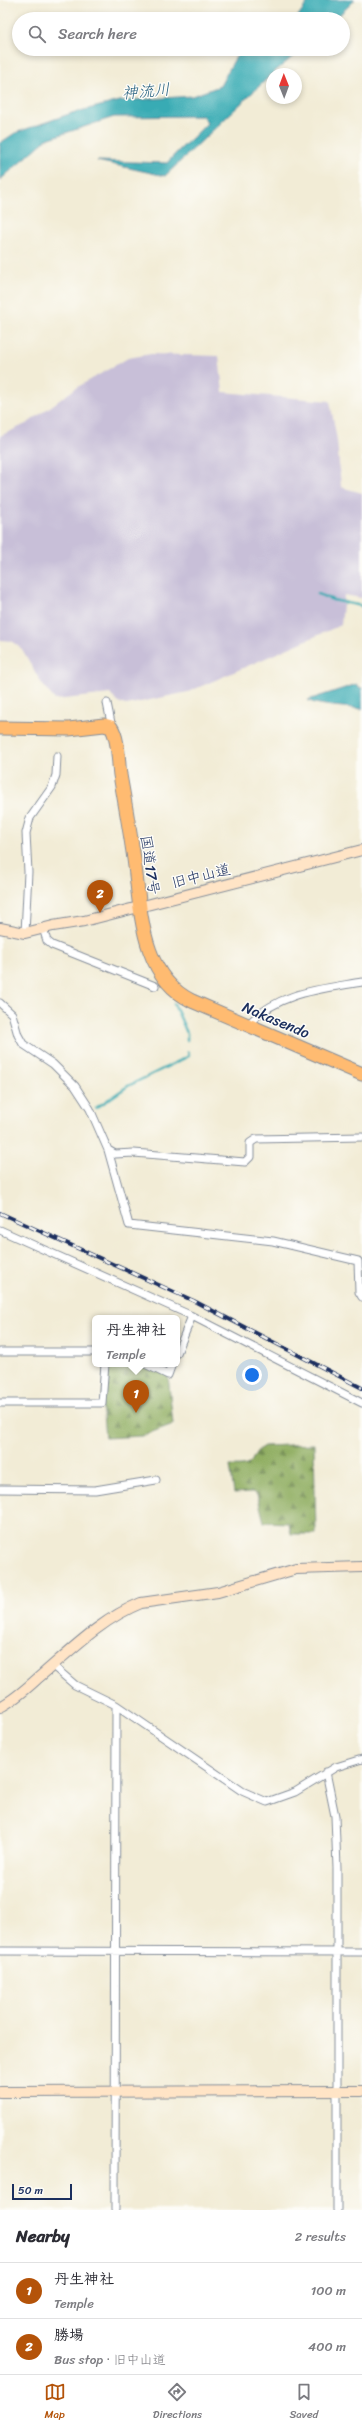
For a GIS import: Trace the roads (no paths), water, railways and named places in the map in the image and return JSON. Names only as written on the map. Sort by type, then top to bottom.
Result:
[{"type":"highway","points":[[0,728],[69,729],[104,725],[111,727],[113,731]]},
{"type":"highway","name":"国道17号","points":[[113,731],[140,907],[150,954],[163,979],[178,994]]},
{"type":"highway","name":"Nakasendo","points":[[178,994],[362,1074]]},
{"type":"street","points":[[107,703],[113,731]]},
{"type":"street","points":[[25,933],[28,872],[26,833],[30,818],[52,787],[56,775],[57,756]]},
{"type":"street","name":"旧中山道","points":[[0,928],[25,933],[43,928],[84,921],[362,850]]},
{"type":"street","points":[[43,928],[47,942],[52,945],[155,986]]},
{"type":"street","points":[[248,1025],[262,1012],[289,997],[322,988],[362,982]]},
{"type":"street","points":[[0,1003],[12,1014],[18,1035],[23,1044],[53,1064],[75,1086],[90,1109],[108,1150],[129,1225],[273,1241],[358,1260],[359,1292],[362,1297]]},
{"type":"street","points":[[108,1150],[115,1154],[134,1153],[245,1162],[250,1158],[250,1143],[256,1139],[362,1137]]},
{"type":"street","points":[[0,1230],[192,1316],[362,1403]]},
{"type":"street","points":[[180,1345],[192,1316]]},
{"type":"street","points":[[0,1352],[92,1352]]},
{"type":"street","points":[[0,1403],[102,1403],[105,1367]]},
{"type":"street","points":[[151,1367],[168,1375],[171,1367]]},
{"type":"street","points":[[0,1489],[95,1490],[156,1480]]},
{"type":"street","points":[[0,1707],[118,1613],[141,1603],[218,1592],[296,1569],[362,1567]]},
{"type":"street","points":[[53,1666],[75,1685],[116,1705],[242,1791],[267,1802],[295,1792],[326,1772],[362,1759]]},
{"type":"street","points":[[114,2210],[116,1705]]},
{"type":"street","points":[[326,1772],[335,1816],[337,2210]]},
{"type":"street","points":[[0,1950],[114,1952],[362,1952]]},
{"type":"street","points":[[0,2092],[362,2091]]},
{"type":"water","points":[[309,0],[355,0],[342,12],[301,12]]},
{"type":"water","points":[[236,56],[294,56],[279,68],[266,68],[266,80],[165,176],[97,161],[167,163],[207,123],[203,116],[114,117],[47,139],[0,180],[0,143],[15,133],[72,113],[120,101],[192,96],[220,86]]},
{"type":"water","points":[[357,684],[359,688],[362,688],[362,709],[318,704],[308,700]]},
{"type":"waterway","points":[[318,594],[333,600],[362,606]]},
{"type":"waterway","points":[[174,1004],[187,1033],[187,1040]]},
{"type":"waterway","points":[[96,1108],[128,1086],[189,1056],[188,1052]]},
{"type":"railway","points":[[0,1213],[194,1301],[362,1388]]},
{"type":"place","name":"勝場","points":[[100,913]]},
{"type":"place","name":"丹生神社","points":[[136,1413]]},
{"type":"water label","name":"神流川","points":[[146,91]]}]
